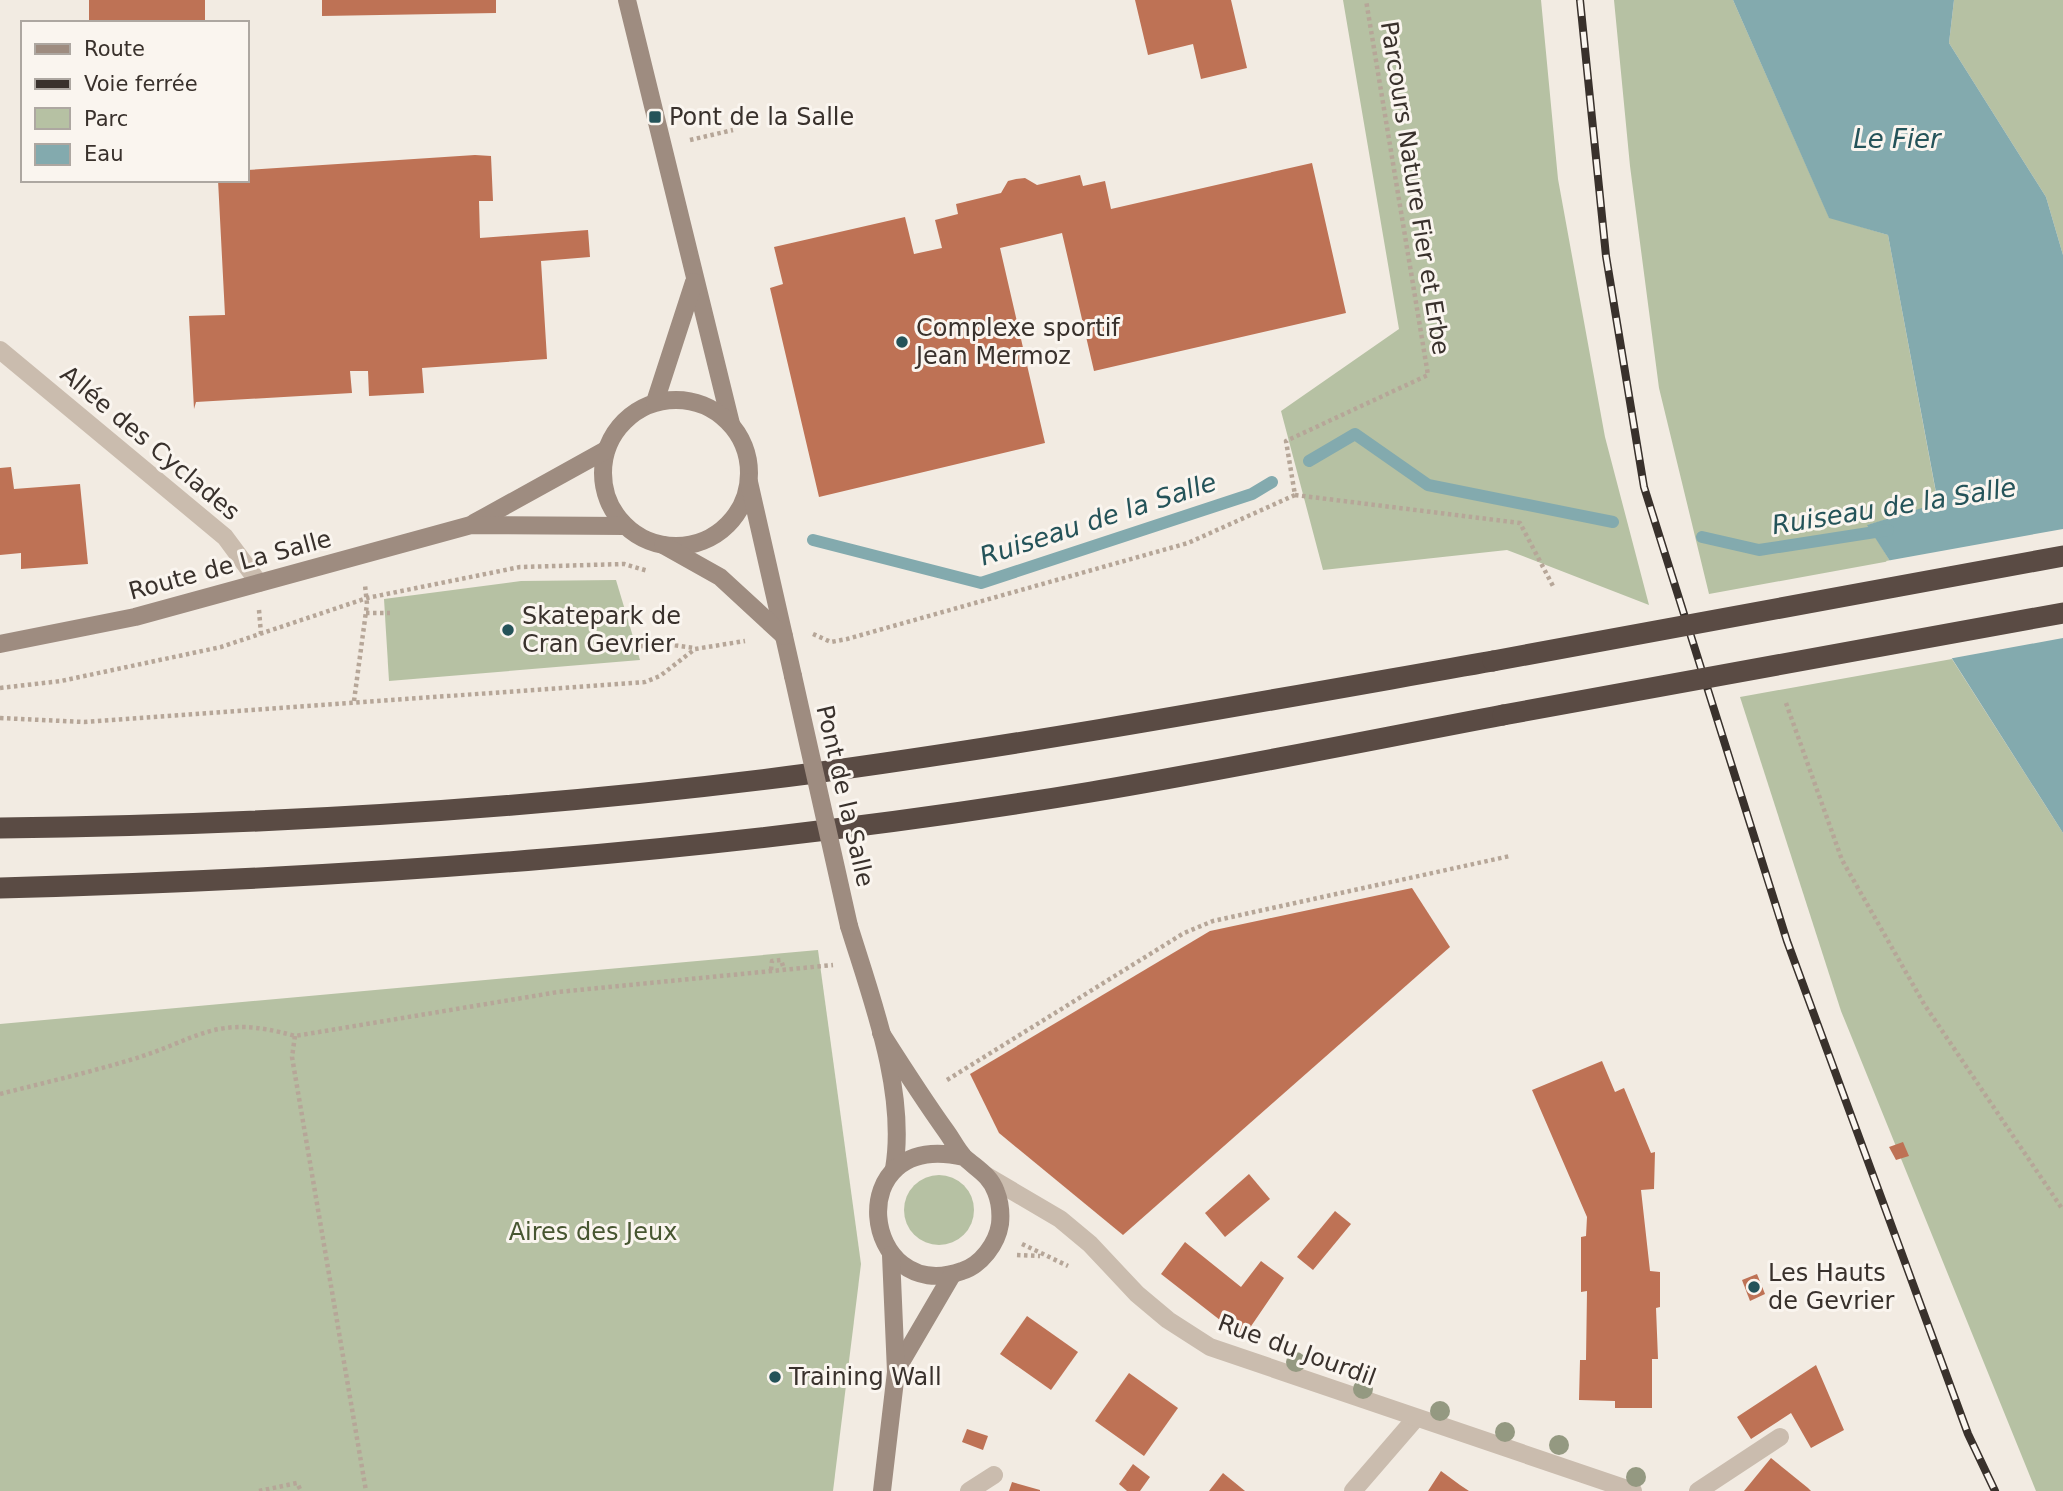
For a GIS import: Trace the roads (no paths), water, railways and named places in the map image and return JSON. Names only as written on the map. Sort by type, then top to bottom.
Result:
[{"type":"highway","points":[[0,828],[196,825],[398,814],[638,793],[804,774],[1032,742],[1493,661],[2063,555]]},
{"type":"highway","points":[[0,888],[385,873],[661,848],[857,825],[1091,792],[2063,613]]},
{"type":"street","points":[[627,0],[694,282],[731,424],[746,451],[749,482],[785,636]]},
{"type":"street","points":[[655,402],[694,282]]},
{"type":"street","name":"Allée des Cyclades","points":[[0,350],[225,537],[258,583]]},
{"type":"street","points":[[731,424],[709,407],[683,399],[655,402],[624,420],[606,450],[602,477],[609,503],[625,526],[720,577],[785,636]]},
{"type":"street","name":"Route de La Salle","points":[[0,644],[135,617],[471,525],[606,450]]},
{"type":"street","points":[[663,545],[693,544],[720,532],[740,510],[749,482]]},
{"type":"street","name":"Route de La Salle","points":[[471,525],[625,526]]},
{"type":"street","name":"Pont de la Salle","points":[[785,636],[849,926],[881,1033]]},
{"type":"street","points":[[881,1033],[964,1157],[988,1176],[996,1191],[1000,1208],[1000,1225],[993,1244],[981,1260],[952,1275],[930,1276],[908,1269],[891,1255],[879,1235],[876,1212],[881,1188],[894,1169],[915,1156],[940,1152],[964,1157]]},
{"type":"street","points":[[881,1033],[899,1140],[894,1169]]},
{"type":"street","name":"Rue du Jourdil","points":[[988,1176],[1060,1219],[1090,1244],[1136,1294],[1168,1320],[1210,1347],[1633,1491]]},
{"type":"street","points":[[882,1491],[896,1372],[891,1255]]},
{"type":"street","points":[[896,1372],[923,1321],[952,1275]]},
{"type":"street","points":[[1353,1491],[1416,1418]]},
{"type":"street","points":[[1698,1491],[1780,1437]]},
{"type":"street","points":[[969,1491],[994,1475]]},
{"type":"water","name":"Le Fier","points":[[1733,0],[1954,0],[1949,43],[2046,197],[2063,255],[2063,833],[1867,525],[1938,503],[1888,235],[1829,218]]},
{"type":"waterway","name":"Ruiseau de la Salle","points":[[1309,461],[1355,434],[1428,485],[1613,522]]},
{"type":"waterway","name":"Ruiseau de la Salle","points":[[813,540],[981,583],[1252,494],[1272,482]]},
{"type":"waterway","name":"Ruiseau de la Salle","points":[[1702,537],[1759,550],[1888,530]]},
{"type":"railway","points":[[1580,0],[1606,256],[1644,487],[1787,941],[1968,1434],[1995,1491]]},
{"type":"place","name":"Pont de la Salle","points":[[655,117]]},
{"type":"place","name":"Complexe sportif Jean Mermoz","points":[[902,342]]},
{"type":"place","name":"Skatepark de Cran Gevrier","points":[[508,630]]},
{"type":"place","name":"Les Hauts de Gevrier","points":[[1754,1287]]},
{"type":"place","name":"Training Wall","points":[[775,1377]]},
{"type":"park label","name":"Aires des Jeux","points":[[593,1232]]}]
